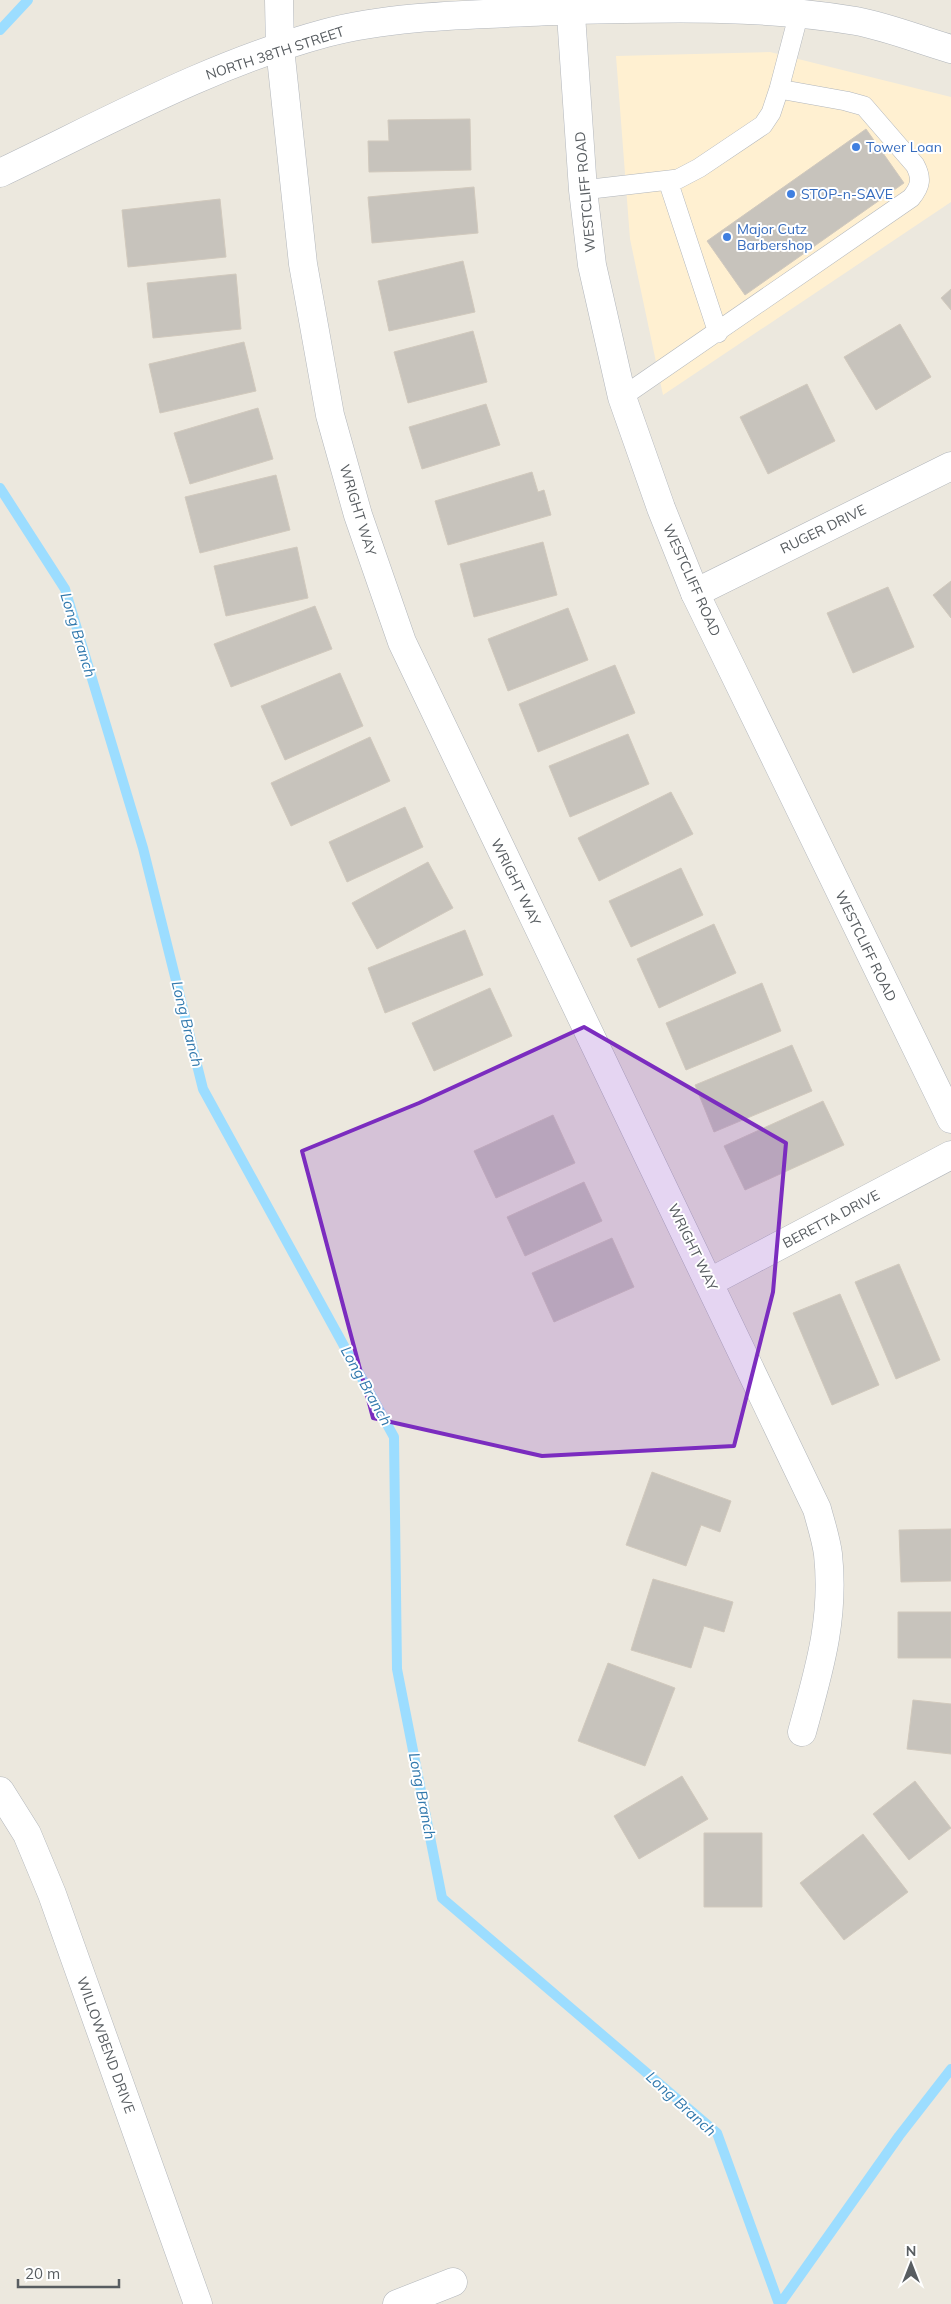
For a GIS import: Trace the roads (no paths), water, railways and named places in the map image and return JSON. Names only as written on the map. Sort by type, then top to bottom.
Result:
[{"type":"street","name":"WRIGHT WAY","points":[[279,0],[280,48],[303,264],[330,415],[364,533],[402,642],[817,1509],[828,1552],[830,1602],[825,1648],[802,1732]]},
{"type":"street","name":"NORTH 38TH STREET","points":[[0,173],[190,81],[326,33],[373,24],[570,5],[741,9],[799,13],[858,22],[951,49]]},
{"type":"street","name":"WESTCLIFF ROAD","points":[[570,5],[583,190],[592,265],[622,397],[661,508],[694,592],[948,1104]]},
{"type":"street","name":"RUGER DRIVE","points":[[694,592],[951,466]]},
{"type":"street","name":"BERETTA DRIVE","points":[[710,1282],[951,1155]]},
{"type":"street","name":"WILLOWBEND DRIVE","points":[[0,1792],[27,1834],[52,1894],[198,2304]]},
{"type":"street","points":[[397,2304],[453,2282]]},
{"type":"lane","points":[[583,190],[668,181],[694,171],[764,125],[771,113],[780,89],[799,13]]},
{"type":"lane","points":[[622,397],[911,198],[920,184],[920,174],[915,165],[864,106],[780,89]]},
{"type":"lane","points":[[668,181],[718,332]]},
{"type":"waterway","points":[[0,30],[28,0]]},
{"type":"waterway","name":"Long Branch","points":[[0,488],[65,589],[143,848],[203,1089],[394,1437],[397,1669],[442,1898],[717,2133],[779,2304]]},
{"type":"waterway","points":[[780,2304],[899,2136],[951,2069]]},
{"type":"place","name":"Tower Loan","points":[[856,147]]},
{"type":"place","name":"STOP-n-SAVE","points":[[791,194]]},
{"type":"place","name":"Major Cutz Barbershop","points":[[727,237]]}]
